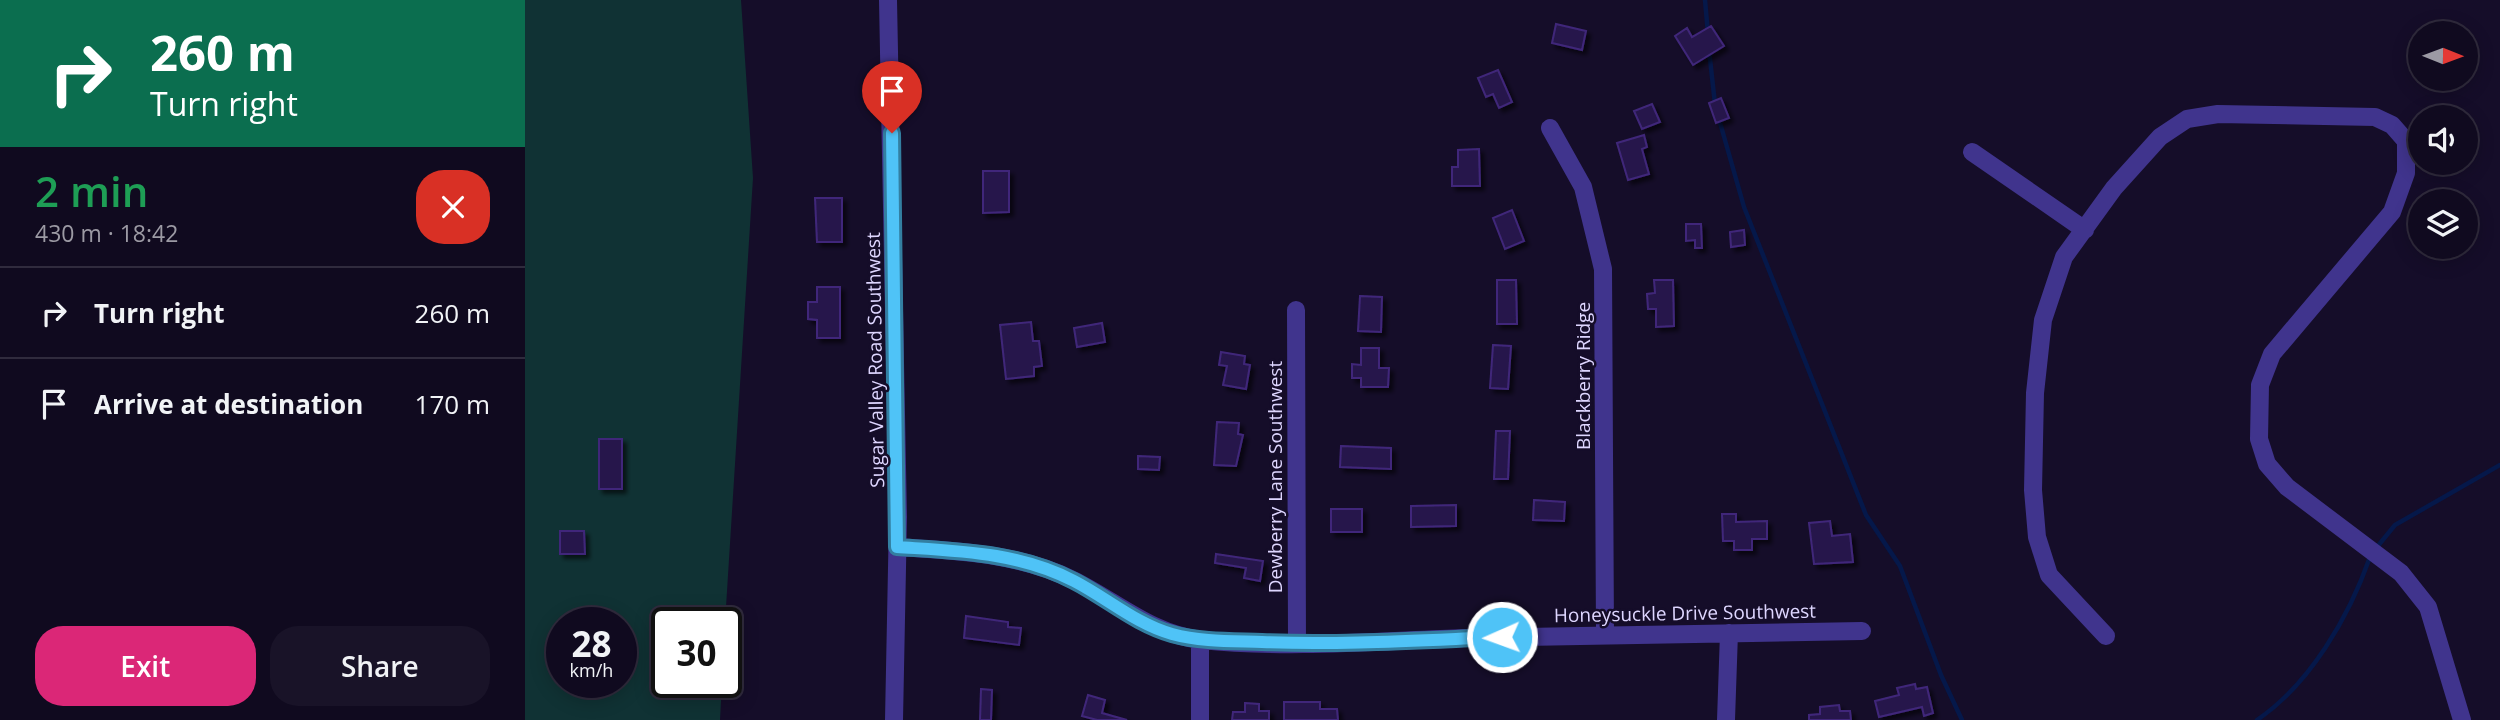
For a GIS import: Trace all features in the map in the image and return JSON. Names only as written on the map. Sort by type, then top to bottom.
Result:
[{"type":"street","name":"Sugar Valley Road Southwest","points":[[888,0],[896,286],[897,547],[894,720]]},
{"type":"street","points":[[2106,636],[2049,575],[2036,537],[2033,490],[2035,393],[2043,320],[2064,257],[2114,188],[2161,137],[2187,119],[2218,114],[2375,117],[2392,125],[2406,141],[2406,173],[2392,212],[2272,354],[2260,385],[2259,439],[2267,464],[2287,487],[2401,573],[2428,607],[2462,720]]},
{"type":"street","name":"Blackberry Ridge","points":[[1550,128],[1583,187],[1603,269],[1605,634]]},
{"type":"street","points":[[1972,152],[2085,230]]},
{"type":"street","name":"Dewberry Lane Southwest","points":[[1296,310],[1297,643]]},
{"type":"street","name":"Honeysuckle Drive Southwest","points":[[897,547],[974,552],[1034,564],[1074,580],[1142,621],[1170,634],[1200,639],[1297,643],[1605,634],[1862,631]]},
{"type":"street","points":[[1726,720],[1728,633]]},
{"type":"street","points":[[1200,639],[1200,720]]},
{"type":"green space","points":[[525,0],[741,0],[753,178],[726,607],[651,607],[651,698],[721,698],[720,720],[525,720]]},
{"type":"building","points":[[1556,24],[1586,31],[1582,50],[1552,43]]},
{"type":"building","points":[[1711,26],[1724,46],[1693,65],[1675,36],[1687,28],[1692,37]]},
{"type":"building","points":[[1498,70],[1512,102],[1499,108],[1493,94],[1486,97],[1478,78]]},
{"type":"building","points":[[1721,98],[1729,118],[1716,123],[1709,103]]},
{"type":"building","points":[[1652,104],[1660,122],[1642,129],[1634,111]]},
{"type":"building","points":[[1644,135],[1647,147],[1642,149],[1649,174],[1628,180],[1617,143]]},
{"type":"building","points":[[1479,149],[1480,186],[1452,186],[1452,167],[1458,167],[1458,150]]},
{"type":"building","points":[[983,171],[1009,171],[1009,212],[983,213]]},
{"type":"building","points":[[815,198],[842,198],[842,242],[817,242]]},
{"type":"building","points":[[1512,210],[1524,241],[1505,249],[1493,218]]},
{"type":"building","points":[[1686,224],[1701,224],[1702,248],[1695,248],[1695,240],[1686,241]]},
{"type":"building","points":[[1744,230],[1745,245],[1731,247],[1730,232]]},
{"type":"building","points":[[1497,280],[1516,280],[1517,324],[1497,324]]},
{"type":"building","points":[[1654,280],[1673,280],[1674,326],[1656,327],[1656,309],[1648,309],[1647,294],[1655,293]]},
{"type":"building","points":[[817,287],[840,287],[840,338],[817,338],[817,320],[808,319],[808,302],[817,302]]},
{"type":"building","points":[[1360,296],[1382,297],[1381,332],[1358,331]]},
{"type":"building","points":[[1031,322],[1033,341],[1039,341],[1042,366],[1034,367],[1034,376],[1006,379],[1000,325]]},
{"type":"building","points":[[1102,323],[1105,342],[1077,347],[1074,328]]},
{"type":"building","points":[[1493,345],[1511,346],[1508,389],[1490,388]]},
{"type":"building","points":[[1361,348],[1379,348],[1379,368],[1389,368],[1388,387],[1361,387],[1361,378],[1352,378],[1352,364],[1361,365]]},
{"type":"building","points":[[1221,352],[1245,356],[1244,364],[1250,365],[1246,389],[1223,385],[1227,366],[1219,365]]},
{"type":"building","points":[[1217,422],[1239,423],[1238,434],[1243,435],[1236,466],[1214,465]]},
{"type":"building","points":[[1496,431],[1510,431],[1508,479],[1494,479]]},
{"type":"building","points":[[599,439],[622,439],[622,489],[599,489]]},
{"type":"building","points":[[1341,446],[1391,448],[1391,469],[1340,467]]},
{"type":"building","points":[[1138,456],[1160,457],[1159,470],[1138,469]]},
{"type":"building","points":[[1534,500],[1565,502],[1564,521],[1533,520]]},
{"type":"building","points":[[1456,505],[1456,526],[1411,527],[1411,506]]},
{"type":"building","points":[[1331,509],[1362,509],[1362,532],[1331,532]]},
{"type":"building","points":[[1722,514],[1736,514],[1736,522],[1767,521],[1767,539],[1752,539],[1752,550],[1734,550],[1734,541],[1723,541]]},
{"type":"building","points":[[1830,521],[1832,536],[1850,534],[1853,562],[1814,564],[1809,523]]},
{"type":"building","points":[[560,531],[584,531],[585,554],[560,554]]},
{"type":"building","points":[[1216,554],[1263,561],[1260,581],[1244,578],[1246,568],[1215,563]]},
{"type":"building","points":[[966,616],[1008,622],[1008,627],[1021,628],[1019,645],[964,638]]},
{"type":"building","points":[[1915,684],[1916,689],[1927,687],[1933,713],[1924,716],[1922,707],[1879,717],[1875,701],[1899,695],[1897,688]]},
{"type":"building","points":[[981,689],[992,690],[991,720],[980,720]]},
{"type":"building","points":[[1088,695],[1105,700],[1102,713],[1127,720],[1097,720],[1082,716]]},
{"type":"building","points":[[1284,702],[1320,702],[1320,709],[1337,709],[1338,720],[1284,720]]},
{"type":"building","points":[[1245,703],[1259,704],[1259,711],[1269,711],[1269,720],[1232,720],[1233,712],[1245,712]]},
{"type":"building","points":[[1839,705],[1840,711],[1850,711],[1851,720],[1809,720],[1809,715],[1820,714],[1820,707]]},
{"type":"waterway","points":[[1705,0],[1708,34]]},
{"type":"waterway","points":[[1709,50],[1715,104]]},
{"type":"waterway","points":[[1719,119],[1744,207],[1866,515],[1900,566],[1941,675],[1962,720]]},
{"type":"waterway","points":[[2377,547],[2395,525],[2500,465]]},
{"type":"waterway","points":[[2257,720],[2294,688],[2325,648],[2351,603],[2370,557]]},
{"type":"route","points":[[892,133],[896,286],[897,547],[974,552],[1034,564],[1074,580],[1106,601],[1170,634],[1200,639],[1297,643],[1502,637]]}]
